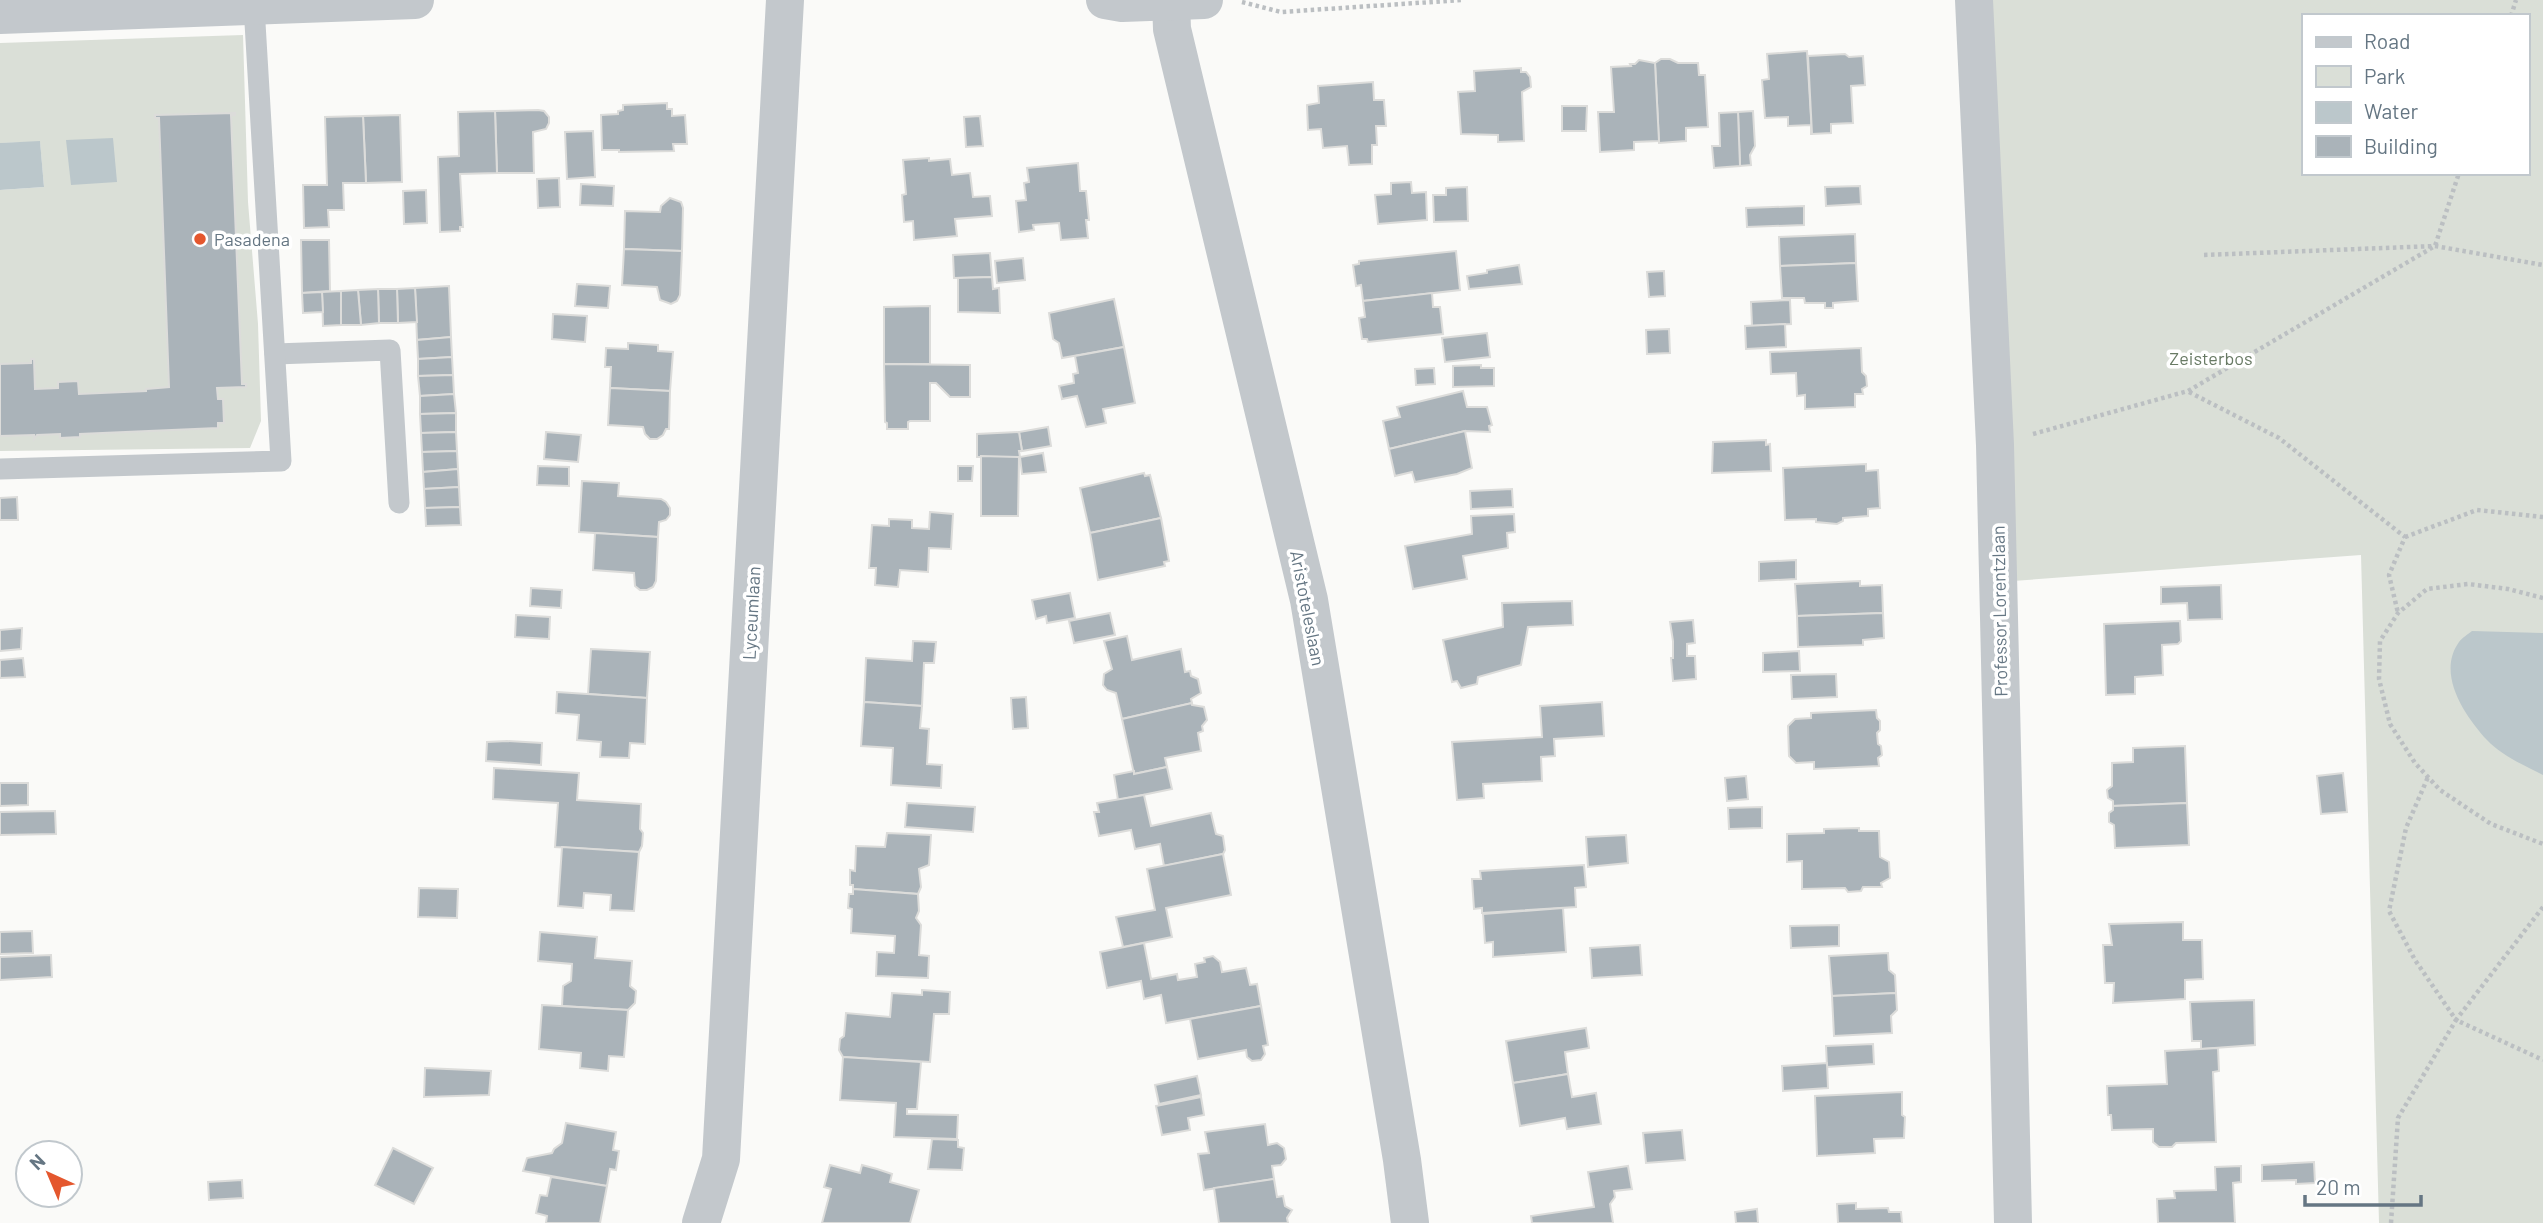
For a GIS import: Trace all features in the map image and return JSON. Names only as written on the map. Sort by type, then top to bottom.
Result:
[{"type":"street","points":[[0,15],[70,6],[254,6],[296,2],[415,0]]},
{"type":"street","name":"Lyceumlaan","points":[[701,1223],[721,1159],[785,0]]},
{"type":"street","points":[[1105,0],[1122,3],[1182,1]]},
{"type":"street","name":"Professor Lorentzlaan","points":[[1974,0],[1995,445],[2013,1223]]},
{"type":"street","name":"Aristoteleslaan","points":[[1182,1],[1172,29],[1309,600],[1402,1160],[1410,1223]]},
{"type":"lane","points":[[0,470],[281,461],[254,6]]},
{"type":"lane","points":[[275,354],[390,350],[399,503]]},
{"type":"path","points":[[1235,0],[1281,12],[1462,0]]},
{"type":"path","points":[[1995,445],[2188,391],[2435,246],[2458,175]]},
{"type":"path","points":[[2204,255],[2435,246],[2543,265]]},
{"type":"path","points":[[2188,391],[2279,438],[2405,537]]},
{"type":"path","points":[[2398,613],[2389,575],[2405,537],[2477,510],[2543,517]]},
{"type":"path","points":[[2543,598],[2508,589],[2468,584],[2427,589],[2398,613],[2380,641],[2379,679],[2390,724],[2415,763],[2440,790],[2491,824],[2543,844]]},
{"type":"path","points":[[2428,777],[2406,828],[2389,911],[2415,960],[2456,1020],[2543,1060]]},
{"type":"path","points":[[2391,1223],[2398,1118],[2456,1020],[2543,907]]},
{"type":"green space","name":"Zeisterbos","points":[[1983,0],[2543,0],[2543,1223],[2379,1223],[2361,555],[2013,581]]},
{"type":"green space","points":[[243,35],[248,202],[258,324],[261,421],[250,448],[0,451],[0,190],[44,187],[40,142],[0,143],[0,43]]},
{"type":"water","points":[[113,138],[117,182],[71,185],[66,140]]},
{"type":"water","points":[[40,141],[44,187],[0,190],[0,143]]},
{"type":"water","points":[[2472,631],[2543,633],[2543,775],[2499,751],[2462,707],[2452,681],[2451,667],[2459,642]]},
{"type":"building","points":[[1807,51],[1812,134],[1811,125],[1788,126],[1788,117],[1765,118],[1762,80],[1769,79],[1767,54]]},
{"type":"building","points":[[1845,54],[1849,57],[1863,56],[1865,85],[1851,86],[1853,123],[1831,124],[1831,133],[1812,134],[1808,56]]},
{"type":"building","points":[[1661,59],[1678,63],[1698,63],[1699,75],[1705,75],[1708,127],[1686,128],[1686,141],[1659,143],[1655,63]]},
{"type":"building","points":[[1639,60],[1655,63],[1659,141],[1634,142],[1634,150],[1600,152],[1598,112],[1614,112],[1611,67],[1631,66],[1630,64]]},
{"type":"building","points":[[1521,68],[1521,72],[1526,72],[1530,77],[1531,87],[1522,92],[1524,141],[1498,142],[1498,135],[1461,134],[1458,92],[1475,91],[1474,71]]},
{"type":"building","points":[[1373,82],[1374,100],[1384,100],[1386,126],[1376,126],[1377,145],[1372,145],[1372,164],[1349,165],[1347,146],[1323,148],[1321,129],[1308,130],[1307,105],[1319,103],[1318,86]]},
{"type":"building","points":[[667,103],[667,109],[672,109],[672,116],[685,115],[687,144],[673,144],[674,151],[602,150],[601,115],[618,114],[618,111],[623,110],[623,105]]},
{"type":"building","points":[[1562,106],[1587,106],[1586,131],[1562,131]]},
{"type":"building","points":[[495,111],[544,111],[549,117],[549,123],[546,129],[533,132],[534,173],[497,173]]},
{"type":"building","points":[[495,111],[497,173],[460,174],[463,227],[460,227],[460,231],[440,232],[438,157],[459,156],[458,112]]},
{"type":"building","points":[[1753,111],[1755,146],[1750,155],[1751,165],[1740,166],[1738,112]]},
{"type":"building","points":[[1738,112],[1740,166],[1714,168],[1712,146],[1720,146],[1719,113]]},
{"type":"building","name":"Pasadena","points":[[235,113],[231,115],[242,384],[246,384],[246,387],[217,388],[218,399],[223,399],[224,423],[218,423],[218,428],[80,434],[80,437],[60,438],[60,434],[37,435],[34,439],[34,435],[0,436],[0,364],[31,363],[31,359],[34,359],[35,389],[58,388],[58,382],[78,381],[79,394],[146,391],[169,387],[159,118],[155,118],[155,115]]},
{"type":"building","points":[[400,115],[402,182],[366,183],[363,116]]},
{"type":"building","points":[[363,116],[366,183],[343,183],[344,210],[328,210],[329,227],[304,228],[303,185],[327,185],[325,117]]},
{"type":"building","points":[[980,116],[983,146],[966,147],[964,117]]},
{"type":"building","points":[[593,131],[595,177],[567,179],[565,132]]},
{"type":"building","points":[[929,158],[929,161],[950,159],[952,175],[970,173],[973,197],[990,196],[992,216],[955,219],[957,236],[914,240],[913,221],[904,222],[902,195],[906,194],[903,160]]},
{"type":"building","points":[[1078,163],[1080,191],[1086,191],[1088,238],[1061,240],[1059,223],[1033,225],[1034,230],[1019,232],[1016,201],[1026,200],[1024,183],[1029,182],[1027,168]]},
{"type":"building","points":[[559,178],[560,207],[538,208],[537,179]]},
{"type":"building","points":[[1411,182],[1412,193],[1426,192],[1427,220],[1378,224],[1375,195],[1391,194],[1391,183]]},
{"type":"building","points":[[581,184],[614,186],[613,206],[580,205]]},
{"type":"building","points":[[1860,186],[1861,204],[1826,206],[1825,187]]},
{"type":"building","points":[[1467,187],[1468,221],[1434,222],[1433,195],[1446,195],[1446,188]]},
{"type":"building","points":[[426,190],[427,223],[404,224],[403,191]]},
{"type":"building","points":[[670,198],[681,202],[683,208],[682,251],[624,249],[625,211],[660,212],[661,206]]},
{"type":"building","points":[[1804,206],[1804,225],[1747,227],[1746,208]]},
{"type":"building","points":[[1855,234],[1856,263],[1780,266],[1779,237]]},
{"type":"building","points":[[301,240],[329,240],[330,291],[302,293]]},
{"type":"building","points":[[624,249],[682,251],[680,295],[677,301],[671,304],[660,300],[657,287],[622,285]]},
{"type":"building","points":[[1456,251],[1460,290],[1363,301],[1361,285],[1356,286],[1353,265],[1359,264],[1359,261]]},
{"type":"building","points":[[990,253],[992,277],[954,278],[953,255]]},
{"type":"building","points":[[1023,258],[1025,280],[997,283],[995,261]]},
{"type":"building","points":[[1856,263],[1858,301],[1833,303],[1833,308],[1825,308],[1825,303],[1805,303],[1804,298],[1782,298],[1780,266]]},
{"type":"building","points":[[1519,265],[1522,284],[1469,289],[1467,276]]},
{"type":"building","points":[[1664,271],[1665,296],[1649,297],[1647,272]]},
{"type":"building","points":[[992,277],[993,289],[999,288],[1000,313],[958,312],[958,278]]},
{"type":"building","points":[[577,284],[610,286],[608,308],[575,306]]},
{"type":"building","points":[[449,286],[451,337],[417,340],[415,288]]},
{"type":"building","points":[[415,288],[417,322],[398,323],[397,289]]},
{"type":"building","points":[[378,289],[397,289],[398,323],[379,323]]},
{"type":"building","points":[[378,289],[379,323],[361,325],[358,290]]},
{"type":"building","points":[[358,290],[361,325],[341,325],[341,291]]},
{"type":"building","points":[[341,291],[341,325],[323,326],[322,292]]},
{"type":"building","points":[[322,292],[323,312],[303,313],[302,293]]},
{"type":"building","points":[[1432,293],[1433,307],[1440,307],[1443,334],[1368,342],[1367,339],[1362,339],[1359,318],[1365,317],[1363,301]]},
{"type":"building","points":[[1114,299],[1124,347],[1062,358],[1059,343],[1053,339],[1049,313]]},
{"type":"building","points":[[1790,300],[1791,324],[1752,326],[1751,302]]},
{"type":"building","points":[[930,306],[930,364],[884,364],[884,307]]},
{"type":"building","points":[[553,314],[587,316],[585,342],[552,339]]},
{"type":"building","points":[[1785,324],[1786,347],[1746,349],[1745,326]]},
{"type":"building","points":[[1669,329],[1670,353],[1647,354],[1646,330]]},
{"type":"building","points":[[1487,333],[1490,357],[1445,362],[1442,338]]},
{"type":"building","points":[[451,337],[452,357],[418,359],[417,340]]},
{"type":"building","points":[[628,343],[658,345],[658,351],[673,352],[670,391],[610,388],[611,367],[605,367],[606,348],[628,349]]},
{"type":"building","points":[[1124,347],[1135,403],[1103,409],[1106,423],[1086,427],[1077,396],[1062,399],[1059,386],[1074,383],[1073,374],[1078,373],[1075,356]]},
{"type":"building","points":[[1861,348],[1862,372],[1866,376],[1867,386],[1862,389],[1863,394],[1855,394],[1855,407],[1805,409],[1805,395],[1797,396],[1796,373],[1771,374],[1770,352]]},
{"type":"building","points":[[452,357],[453,375],[418,376],[418,359]]},
{"type":"building","points":[[884,364],[970,365],[970,397],[950,397],[936,383],[930,383],[930,421],[910,421],[908,429],[887,429]]},
{"type":"building","points":[[1481,365],[1481,368],[1494,368],[1494,386],[1453,387],[1453,366]]},
{"type":"building","points":[[1434,368],[1435,384],[1416,385],[1415,369]]},
{"type":"building","points":[[453,375],[454,394],[420,396],[418,376]]},
{"type":"building","points":[[610,388],[670,391],[669,429],[657,439],[650,439],[643,427],[608,425]]},
{"type":"building","points":[[1463,391],[1467,407],[1487,407],[1492,425],[1489,426],[1490,432],[1465,431],[1389,449],[1383,421],[1400,417],[1397,407]]},
{"type":"building","points":[[454,394],[456,413],[420,414],[420,396]]},
{"type":"building","points":[[456,413],[456,432],[421,433],[420,414]]},
{"type":"building","points":[[1048,427],[1051,446],[1022,451],[1019,432]]},
{"type":"building","points":[[1465,431],[1472,468],[1457,474],[1415,482],[1412,472],[1395,476],[1389,449]]},
{"type":"building","points":[[456,432],[457,451],[422,452],[421,433]]},
{"type":"building","points":[[546,432],[581,435],[578,462],[544,459]]},
{"type":"building","points":[[1019,432],[1022,451],[1019,451],[1020,457],[977,457],[977,434]]},
{"type":"building","points":[[1766,440],[1766,445],[1770,444],[1771,471],[1712,473],[1713,442]]},
{"type":"building","points":[[457,451],[458,469],[423,472],[422,452]]},
{"type":"building","points":[[1043,453],[1046,472],[1022,474],[1020,457]]},
{"type":"building","points":[[981,456],[1019,457],[1018,516],[981,516]]},
{"type":"building","points":[[1866,464],[1866,471],[1878,470],[1880,508],[1868,509],[1868,516],[1843,518],[1843,521],[1837,524],[1816,522],[1816,519],[1785,520],[1783,468]]},
{"type":"building","points":[[538,466],[569,467],[569,486],[537,485]]},
{"type":"building","points":[[958,466],[973,466],[972,481],[958,481]]},
{"type":"building","points":[[458,469],[459,487],[424,489],[423,472]]},
{"type":"building","points":[[1144,473],[1145,476],[1150,475],[1161,518],[1090,533],[1080,488]]},
{"type":"building","points":[[582,481],[619,483],[618,496],[661,499],[666,502],[670,515],[659,522],[658,537],[579,532]]},
{"type":"building","points":[[459,487],[460,507],[425,508],[424,489]]},
{"type":"building","points":[[1512,489],[1513,507],[1471,509],[1470,491]]},
{"type":"building","points":[[17,497],[18,520],[0,520],[0,498]]},
{"type":"building","points":[[460,507],[461,525],[426,526],[425,508]]},
{"type":"building","points":[[930,512],[953,514],[951,549],[929,548],[928,572],[900,570],[898,587],[875,585],[876,568],[869,568],[872,525],[889,526],[889,519],[912,520],[912,528],[929,529]]},
{"type":"building","points":[[1514,514],[1515,532],[1507,533],[1508,548],[1463,556],[1467,579],[1413,589],[1405,546],[1472,534],[1471,516]]},
{"type":"building","points":[[1161,518],[1169,561],[1164,562],[1165,566],[1098,580],[1090,533]]},
{"type":"building","points":[[595,533],[658,537],[656,581],[653,587],[640,590],[635,586],[634,573],[593,570]]},
{"type":"building","points":[[1796,560],[1796,579],[1759,581],[1759,562]]},
{"type":"building","points":[[1860,581],[1860,586],[1882,585],[1883,613],[1797,616],[1795,584]]},
{"type":"building","points":[[2221,585],[2222,619],[2188,620],[2187,603],[2161,604],[2161,587]]},
{"type":"building","points":[[531,588],[562,590],[561,608],[530,606]]},
{"type":"building","points":[[1070,593],[1075,618],[1047,623],[1046,616],[1036,619],[1032,600]]},
{"type":"building","points":[[1572,601],[1573,625],[1528,627],[1521,665],[1478,677],[1477,684],[1461,688],[1457,681],[1452,682],[1443,640],[1503,627],[1502,603]]},
{"type":"building","points":[[1110,613],[1115,635],[1074,643],[1069,621]]},
{"type":"building","points":[[1883,613],[1884,638],[1863,640],[1863,645],[1798,647],[1797,616]]},
{"type":"building","points":[[516,615],[550,617],[549,639],[515,637]]},
{"type":"building","points":[[1693,620],[1695,643],[1687,644],[1687,656],[1695,656],[1696,679],[1673,681],[1670,622]]},
{"type":"building","points":[[2180,621],[2181,641],[2178,644],[2162,645],[2163,675],[2135,677],[2135,694],[2106,695],[2104,624]]},
{"type":"building","points":[[22,628],[21,649],[0,651],[0,630]]},
{"type":"building","points":[[1127,636],[1132,660],[1181,649],[1185,672],[1190,671],[1191,676],[1198,679],[1201,693],[1191,699],[1192,703],[1122,719],[1116,693],[1107,690],[1103,685],[1104,674],[1112,669],[1104,641]]},
{"type":"building","points":[[913,641],[936,642],[934,663],[924,663],[922,706],[864,702],[866,658],[912,661]]},
{"type":"building","points":[[591,649],[650,652],[647,698],[588,694]]},
{"type":"building","points":[[1799,651],[1800,671],[1763,672],[1763,653]]},
{"type":"building","points":[[23,658],[25,677],[0,678],[0,660]]},
{"type":"building","points":[[1836,674],[1837,697],[1792,699],[1791,675]]},
{"type":"building","points":[[557,692],[647,698],[645,744],[630,743],[629,758],[600,757],[601,742],[577,740],[579,715],[556,713]]},
{"type":"building","points":[[1026,697],[1028,728],[1013,729],[1011,698]]},
{"type":"building","points":[[864,702],[922,706],[920,728],[929,729],[927,764],[942,765],[941,788],[891,785],[893,748],[861,746]]},
{"type":"building","points":[[1602,702],[1604,736],[1554,739],[1555,756],[1541,757],[1542,781],[1483,784],[1484,798],[1457,800],[1452,742],[1542,737],[1540,706]]},
{"type":"building","points":[[1192,703],[1204,707],[1207,720],[1202,726],[1203,731],[1198,733],[1201,751],[1165,758],[1167,767],[1134,774],[1122,719]]},
{"type":"building","points":[[1876,710],[1880,721],[1878,744],[1881,746],[1882,755],[1878,758],[1879,766],[1814,769],[1814,762],[1796,763],[1789,756],[1788,726],[1795,719],[1811,718],[1811,713]]},
{"type":"building","points":[[487,742],[542,743],[541,765],[486,761]]},
{"type":"building","points":[[2185,746],[2187,803],[2113,806],[2107,790],[2112,786],[2112,763],[2133,762],[2133,748]]},
{"type":"building","points":[[1167,767],[1172,789],[1118,800],[1114,775]]},
{"type":"building","points":[[494,768],[579,773],[577,800],[641,804],[640,829],[643,833],[639,852],[555,847],[558,803],[493,799]]},
{"type":"building","points":[[2343,773],[2347,812],[2321,814],[2317,776]]},
{"type":"building","points":[[1746,776],[1748,799],[1727,801],[1725,778]]},
{"type":"building","points":[[0,783],[28,783],[28,805],[0,806]]},
{"type":"building","points":[[1144,795],[1151,826],[1211,813],[1216,834],[1223,836],[1223,854],[1164,866],[1160,844],[1135,849],[1131,830],[1099,836],[1094,812],[1099,812],[1097,803]]},
{"type":"building","points":[[907,803],[975,807],[973,832],[905,827]]},
{"type":"building","points":[[2187,803],[2189,845],[2115,848],[2114,825],[2109,822],[2109,813],[2113,806]]},
{"type":"building","points":[[1762,807],[1762,828],[1729,829],[1728,808]]},
{"type":"building","points":[[55,811],[56,834],[0,835],[0,812]]},
{"type":"building","points":[[1859,828],[1859,831],[1879,831],[1880,857],[1889,862],[1890,878],[1881,883],[1882,887],[1863,887],[1861,891],[1848,892],[1845,888],[1802,889],[1802,861],[1787,862],[1787,834]]},
{"type":"building","points":[[887,833],[931,835],[929,865],[919,869],[921,887],[918,894],[853,889],[853,885],[850,885],[850,870],[855,871],[856,846],[885,847]]},
{"type":"building","points":[[1626,835],[1628,863],[1588,867],[1586,837]]},
{"type":"building","points":[[562,847],[639,852],[634,911],[610,910],[611,895],[584,893],[583,908],[558,906]]},
{"type":"building","points":[[1223,854],[1231,895],[1166,908],[1172,937],[1123,947],[1116,917],[1155,910],[1147,869]]},
{"type":"building","points":[[1584,865],[1586,887],[1575,888],[1576,907],[1482,913],[1482,908],[1474,909],[1472,879],[1481,879],[1480,871]]},
{"type":"building","points":[[419,888],[458,889],[457,918],[418,917]]},
{"type":"building","points":[[853,889],[918,894],[919,911],[916,918],[921,925],[919,955],[929,956],[928,978],[876,976],[877,952],[894,953],[895,936],[851,933],[852,909],[848,908],[849,894],[853,894]]},
{"type":"building","points":[[1563,908],[1566,952],[1493,957],[1493,942],[1485,943],[1483,914]]},
{"type":"building","points":[[2183,922],[2183,940],[2202,940],[2203,979],[2185,980],[2185,999],[2113,1003],[2114,983],[2105,983],[2103,945],[2112,945],[2109,924]]},
{"type":"building","points":[[1839,925],[1839,946],[1791,948],[1790,926]]},
{"type":"building","points":[[32,931],[33,953],[0,954],[0,932]]},
{"type":"building","points":[[540,932],[597,937],[595,958],[632,961],[630,986],[636,991],[635,1003],[628,1010],[562,1006],[563,986],[571,981],[572,964],[538,961]]},
{"type":"building","points":[[1144,943],[1151,979],[1177,974],[1178,980],[1197,977],[1195,964],[1205,962],[1204,958],[1213,956],[1220,962],[1222,972],[1246,968],[1250,985],[1257,984],[1261,1006],[1166,1023],[1161,995],[1144,999],[1141,981],[1107,988],[1100,952]]},
{"type":"building","points":[[1640,945],[1642,975],[1592,978],[1590,948]]},
{"type":"building","points":[[1888,953],[1889,970],[1895,975],[1896,993],[1832,996],[1829,956]]},
{"type":"building","points":[[51,955],[52,977],[0,980],[0,957]]},
{"type":"building","points":[[922,990],[950,992],[949,1014],[934,1014],[930,1062],[843,1057],[839,1050],[840,1039],[844,1036],[846,1013],[890,1017],[892,993],[922,995]]},
{"type":"building","points":[[1896,993],[1897,1010],[1891,1016],[1892,1033],[1834,1036],[1832,996]]},
{"type":"building","points":[[2254,1000],[2255,1045],[2201,1049],[2201,1041],[2192,1041],[2190,1002]]},
{"type":"building","points":[[542,1005],[628,1010],[624,1057],[609,1056],[608,1071],[580,1068],[581,1053],[539,1049]]},
{"type":"building","points":[[1261,1006],[1268,1045],[1263,1046],[1265,1054],[1261,1060],[1252,1061],[1247,1057],[1246,1050],[1198,1059],[1190,1019]]},
{"type":"building","points":[[1586,1028],[1589,1048],[1565,1052],[1568,1074],[1513,1083],[1506,1041]]},
{"type":"building","points":[[1873,1044],[1874,1064],[1827,1067],[1826,1046]]},
{"type":"building","points":[[2218,1048],[2219,1071],[2213,1072],[2216,1142],[2176,1143],[2172,1147],[2159,1147],[2153,1142],[2153,1129],[2112,1130],[2111,1115],[2108,1115],[2107,1086],[2167,1084],[2165,1051]]},
{"type":"building","points":[[843,1057],[921,1062],[917,1109],[907,1109],[907,1114],[958,1115],[957,1139],[894,1137],[896,1103],[840,1100]]},
{"type":"building","points":[[1827,1063],[1828,1088],[1783,1091],[1782,1066]]},
{"type":"building","points":[[425,1068],[491,1071],[489,1095],[424,1097]]},
{"type":"building","points":[[1568,1074],[1572,1097],[1596,1093],[1601,1124],[1567,1129],[1565,1118],[1520,1126],[1513,1083]]},
{"type":"building","points":[[1197,1076],[1201,1095],[1159,1104],[1155,1085]]},
{"type":"building","points":[[1902,1092],[1904,1138],[1874,1139],[1875,1153],[1817,1156],[1815,1096]]},
{"type":"building","points":[[1201,1097],[1204,1115],[1188,1118],[1190,1130],[1162,1135],[1156,1106]]},
{"type":"building","points":[[566,1123],[616,1132],[613,1150],[619,1151],[616,1170],[610,1169],[607,1186],[523,1171],[527,1158],[552,1153],[562,1143]]},
{"type":"building","points":[[1265,1124],[1268,1145],[1277,1143],[1284,1148],[1286,1159],[1281,1165],[1272,1166],[1274,1179],[1204,1190],[1198,1154],[1209,1153],[1205,1132]]},
{"type":"building","points":[[1682,1130],[1685,1160],[1646,1163],[1643,1133]]},
{"type":"building","points":[[932,1139],[958,1140],[958,1147],[964,1148],[962,1170],[928,1169]]},
{"type":"building","points":[[393,1148],[433,1168],[414,1204],[375,1185]]},
{"type":"building","points":[[2314,1162],[2315,1183],[2296,1184],[2296,1180],[2262,1181],[2262,1165]]},
{"type":"building","points":[[830,1165],[860,1173],[862,1165],[877,1169],[892,1174],[890,1182],[919,1190],[910,1223],[822,1223],[831,1189],[824,1187]]},
{"type":"building","points":[[1628,1166],[1632,1189],[1614,1191],[1615,1197],[1610,1204],[1613,1223],[1532,1223],[1531,1216],[1594,1207],[1588,1172]]},
{"type":"building","points":[[2241,1166],[2241,1182],[2233,1183],[2235,1223],[2158,1223],[2157,1199],[2175,1198],[2174,1191],[2216,1190],[2215,1167]]},
{"type":"building","points":[[551,1177],[607,1186],[600,1223],[546,1223],[547,1216],[536,1213],[540,1195],[547,1196]]},
{"type":"building","points":[[1274,1179],[1277,1197],[1283,1196],[1285,1206],[1292,1210],[1287,1218],[1288,1223],[1219,1223],[1214,1188]]},
{"type":"building","points":[[242,1180],[243,1198],[209,1200],[208,1182]]},
{"type":"building","points":[[1856,1203],[1856,1209],[1888,1208],[1889,1212],[1901,1212],[1902,1223],[1838,1223],[1837,1204]]},
{"type":"building","points":[[1757,1209],[1758,1223],[1736,1223],[1735,1212]]},
{"type":"place","name":"Pasadena","points":[[200,239]]}]
